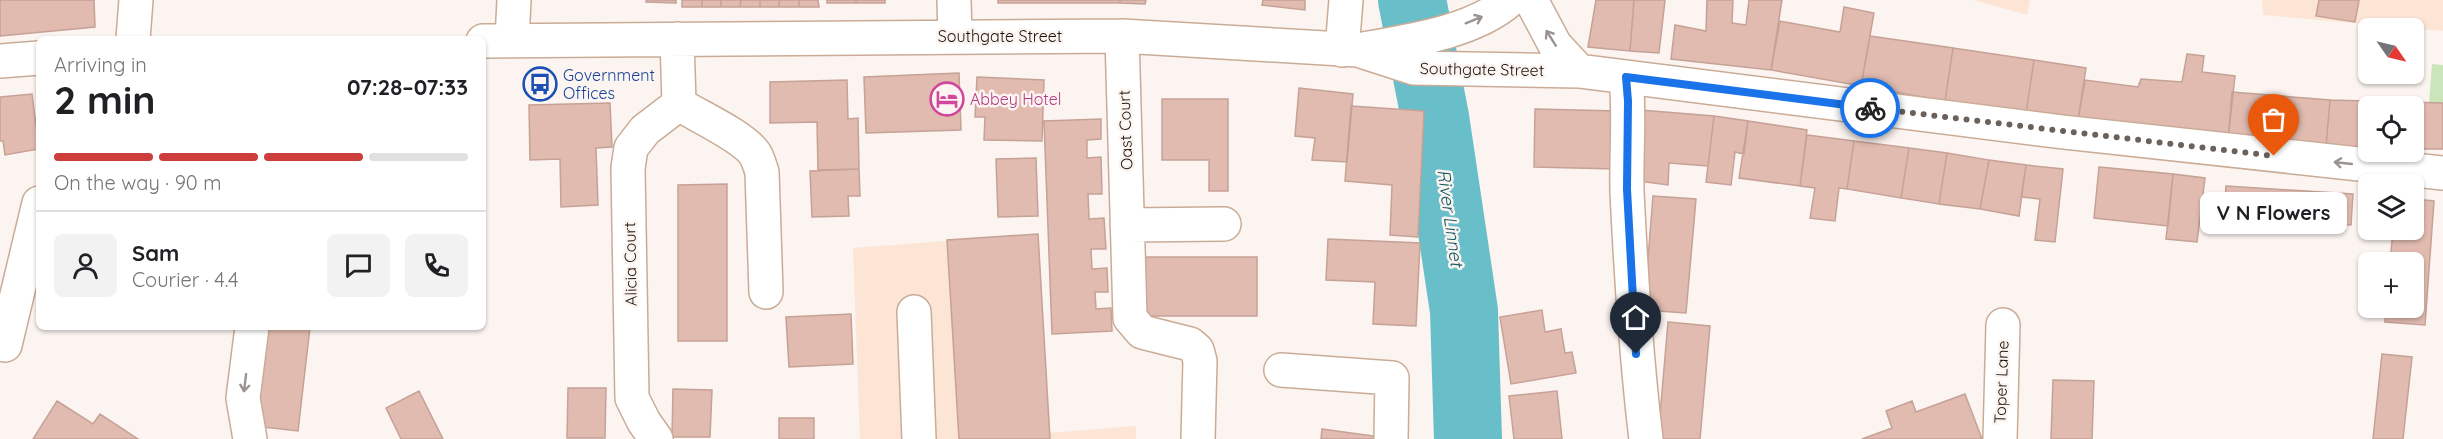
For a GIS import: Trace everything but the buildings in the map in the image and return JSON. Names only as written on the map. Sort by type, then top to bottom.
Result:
[{"type":"street","points":[[133,36],[136,0]]},
{"type":"street","points":[[498,40],[514,0]]},
{"type":"street","points":[[954,0],[955,36]]},
{"type":"street","points":[[1346,0],[1350,50]]},
{"type":"street","points":[[1425,53],[1510,0]]},
{"type":"street","points":[[1531,0],[1555,45],[1579,71]]},
{"type":"street","name":"Southgate Street","points":[[498,40],[1122,36],[1425,53],[2051,131],[2443,173]]},
{"type":"street","name":"Oast Court","points":[[1122,36],[1130,318],[1142,332],[1190,344],[1197,350],[1200,361],[1198,439]]},
{"type":"street","points":[[677,39],[679,104],[740,138],[755,154],[762,172],[766,292]]},
{"type":"street","points":[[0,61],[36,58]]},
{"type":"street","points":[[1626,77],[1628,201],[1636,354],[1646,439]]},
{"type":"street","name":"Alicia Court","points":[[656,439],[632,398],[628,168],[631,148],[645,130],[679,104]]},
{"type":"street","points":[[5,345],[36,215]]},
{"type":"street","points":[[1127,225],[1224,224]]},
{"type":"street","points":[[914,312],[919,439]]},
{"type":"street","name":"Toper Lane","points":[[2000,439],[2003,326]]},
{"type":"street","points":[[250,439],[243,398],[252,330]]},
{"type":"street","points":[[1281,370],[1392,378],[1391,439]]},
{"type":"shaded area","points":[[1973,0],[2030,0],[2027,15]]},
{"type":"shaded area","points":[[2262,0],[2443,0],[2443,31],[2424,29],[2424,18],[2358,18],[2358,23],[2263,15]]},
{"type":"shaded area","points":[[1038,234],[1050,433],[1136,426],[1136,439],[860,439],[853,248]]},
{"type":"green space","points":[[2432,64],[2443,65],[2443,103],[2429,103]]},
{"type":"waterway","name":"River Linnet","points":[[1412,0],[1435,117],[1464,311],[1468,439]]},
{"type":"way so far","points":[[1870,108],[2274,156]]},
{"type":"place","name":"Government Offices","points":[[540,84]]},
{"type":"place","name":"Abbey Hotel","points":[[947,99]]},
{"type":"place","name":"V N Flowers","points":[[2274,156]]},
{"type":"route","points":[[1636,354],[1627,189],[1626,77],[1870,108]]}]
